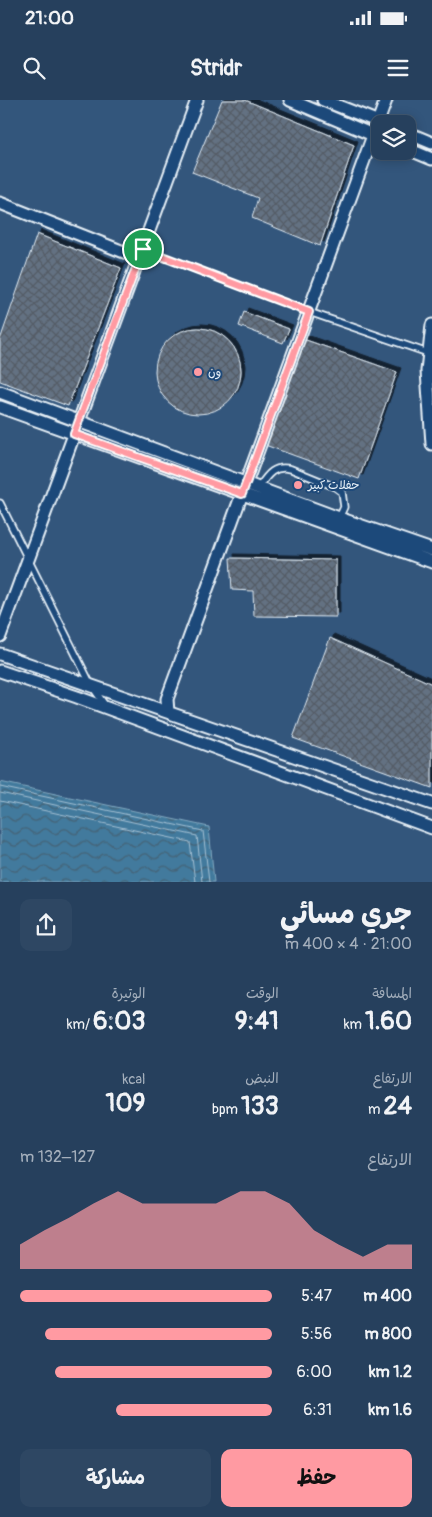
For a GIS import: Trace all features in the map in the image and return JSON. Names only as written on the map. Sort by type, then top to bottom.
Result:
[{"type":"street","points":[[0,636],[197,100]]},
{"type":"street","points":[[290,100],[371,134]]},
{"type":"street","points":[[323,100],[371,119]]},
{"type":"street","points":[[383,115],[386,100]]},
{"type":"street","points":[[416,136],[432,143]]},
{"type":"street","points":[[168,712],[167,699],[245,482],[371,152]]},
{"type":"street","points":[[416,152],[432,159]]},
{"type":"street","points":[[0,203],[141,254]]},
{"type":"street","points":[[432,325],[428,353],[432,444]]},
{"type":"street","points":[[0,392],[340,518],[432,550]]},
{"type":"street","points":[[0,407],[432,562]]},
{"type":"street","points":[[0,654],[432,804]]},
{"type":"street","points":[[0,671],[107,708],[432,828]]},
{"type":"street","points":[[395,814],[398,792]]},
{"type":"lane","points":[[141,254],[428,353]]},
{"type":"lane","points":[[258,487],[273,470],[278,468],[291,469],[335,487],[342,492],[344,507],[340,518]]},
{"type":"lane","points":[[0,503],[28,563],[91,685],[107,708]]},
{"type":"water","points":[[0,782],[209,827],[214,882],[0,882]]},
{"type":"building","points":[[222,100],[245,100],[354,145],[320,246],[252,218],[258,198],[192,172]]},
{"type":"building","points":[[37,234],[121,268],[68,406],[0,381],[0,340]]},
{"type":"building","points":[[244,312],[289,329],[283,343],[239,326]]},
{"type":"building","name":"ون","points":[[198,328],[222,335],[234,347],[241,371],[234,395],[222,407],[198,414],[174,407],[162,395],[155,371],[162,347],[174,335]]},
{"type":"building","points":[[303,339],[397,372],[359,479],[265,445]]},
{"type":"building","points":[[230,558],[336,560],[336,617],[254,616],[253,591],[232,590]]},
{"type":"building","points":[[330,638],[432,684],[432,788],[293,738]]},
{"type":"place","name":"ون","points":[[198,372]]},
{"type":"place","name":"حفلات کبیر","points":[[298,485]]},
{"type":"route","points":[[143,249],[309,312],[242,494],[74,434],[143,249]]}]
